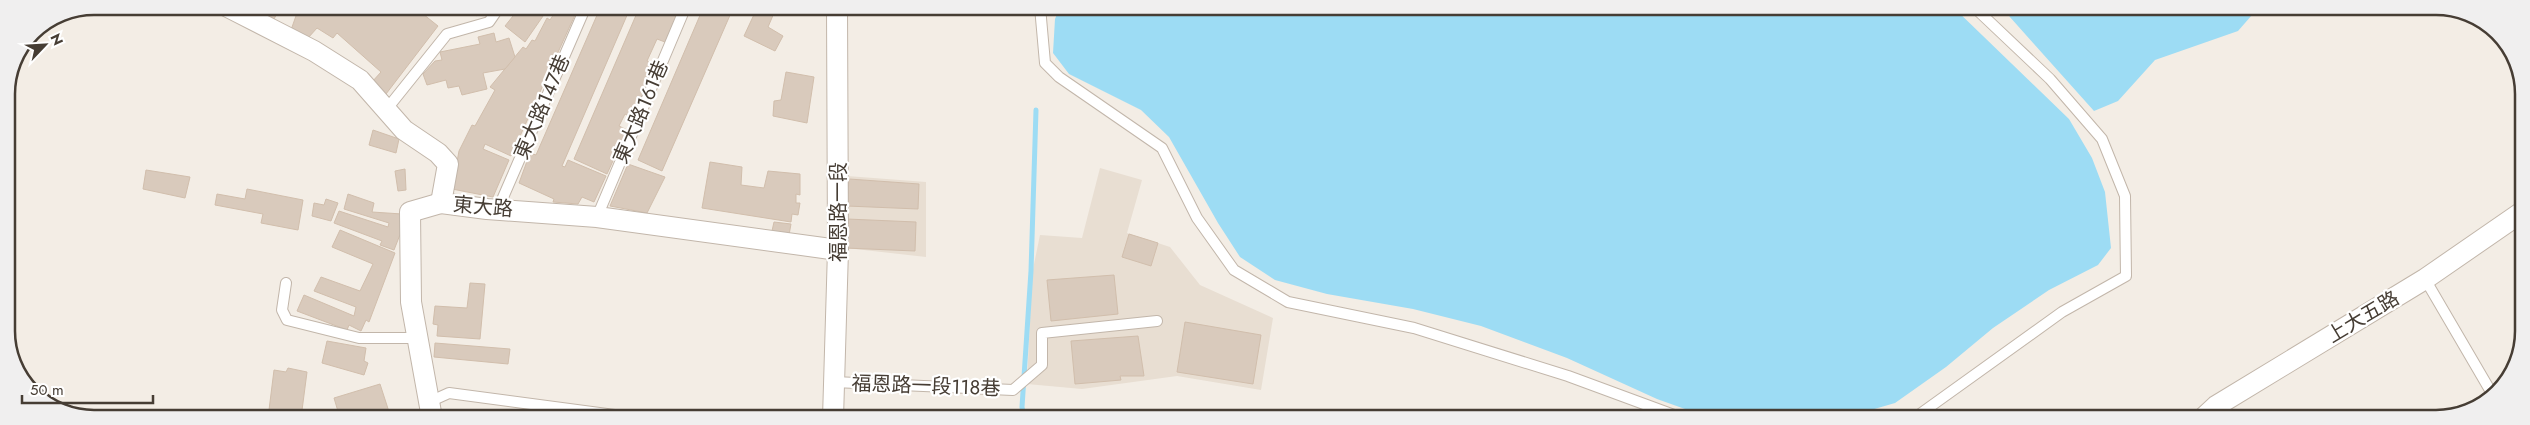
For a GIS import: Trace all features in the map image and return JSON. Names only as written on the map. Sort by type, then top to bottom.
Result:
[{"type":"street","name":"東大路","points":[[250,15],[314,51],[360,80],[404,130],[438,153],[448,164],[441,203],[597,217],[838,250]]},
{"type":"street","name":"福恩路一段","points":[[833,410],[838,250],[837,15]]},
{"type":"street","points":[[430,410],[411,302],[410,212],[441,203]]},
{"type":"street","name":"上大五路","points":[[2212,410],[2425,279],[2515,217]]},
{"type":"lane","points":[[386,110],[448,34],[489,22],[494,15]]},
{"type":"lane","name":"東大路147巷","points":[[498,209],[582,15]]},
{"type":"lane","name":"東大路161巷","points":[[597,217],[682,15]]},
{"type":"lane","points":[[1042,15],[1045,63],[1059,77],[1162,148],[1197,218],[1234,270],[1288,302],[1414,328],[1568,376],[1660,410]]},
{"type":"lane","points":[[1926,410],[2062,312],[2126,276],[2125,196],[2102,139],[2050,79],[1982,15]]},
{"type":"lane","points":[[2425,279],[2489,389]]},
{"type":"lane","points":[[286,283],[282,310],[287,320],[359,338],[418,338]]},
{"type":"lane","name":"福恩路一段118巷","points":[[834,382],[1013,390],[1042,365],[1042,333],[1157,321]]},
{"type":"lane","points":[[430,410],[449,393],[553,410]]},
{"type":"shaded area","points":[[1100,168],[1142,180],[1127,233],[1170,247],[1200,285],[1273,318],[1261,390],[1177,376],[1082,389],[1027,384],[1032,274],[1040,235],[1082,238]]},
{"type":"shaded area","points":[[847,176],[926,182],[926,257],[846,248]]},
{"type":"water","points":[[1057,15],[1961,15],[2069,119],[2092,158],[2105,192],[2111,248],[2098,265],[2049,290],[1993,328],[1946,367],[1895,403],[1871,410],[1688,410],[1657,399],[1567,358],[1481,326],[1413,309],[1327,294],[1275,280],[1240,257],[1218,223],[1169,137],[1141,110],[1069,74],[1053,53]]},
{"type":"water","points":[[2008,15],[2252,15],[2238,31],[2155,60],[2118,101],[2094,111]]},
{"type":"building","points":[[296,15],[424,15],[438,26],[386,94],[372,82],[381,72],[337,33],[333,38],[317,28],[308,38],[291,30]]},
{"type":"building","points":[[514,15],[544,15],[525,42],[505,26]]},
{"type":"building","points":[[553,15],[575,15],[511,156],[485,144],[483,149],[509,160],[493,197],[452,189],[459,151],[472,125],[475,126],[495,90],[490,87],[523,47],[526,49],[532,40],[535,41],[547,18],[550,20]]},
{"type":"building","points":[[597,15],[627,15],[562,166],[565,167],[568,160],[606,176],[594,202],[582,197],[578,204],[553,202],[554,199],[519,183],[530,153],[536,155]]},
{"type":"building","points":[[636,15],[677,15],[665,42],[657,39],[647,61],[655,65],[633,118],[625,114],[619,126],[627,130],[607,174],[574,159]]},
{"type":"building","points":[[700,15],[730,15],[662,171],[638,160]]},
{"type":"building","points":[[754,15],[773,15],[768,27],[783,36],[775,51],[744,36]]},
{"type":"building","points":[[494,33],[496,42],[509,38],[515,57],[505,69],[483,73],[487,89],[462,95],[459,86],[448,88],[446,80],[427,85],[423,74],[435,61],[442,60],[440,52],[480,44],[478,37]]},
{"type":"building","points":[[786,72],[814,77],[807,123],[773,116],[774,101],[781,100]]},
{"type":"building","points":[[373,130],[399,139],[396,153],[369,145]]},
{"type":"building","points":[[710,162],[742,167],[741,185],[764,188],[768,171],[800,174],[800,195],[796,194],[796,203],[800,203],[798,215],[792,214],[791,222],[702,208]]},
{"type":"building","points":[[628,164],[665,177],[647,213],[610,206]]},
{"type":"building","points":[[405,169],[406,190],[398,191],[395,171]]},
{"type":"building","points":[[146,170],[190,177],[185,198],[143,189]]},
{"type":"building","points":[[849,179],[919,184],[918,209],[847,206]]},
{"type":"building","points":[[247,189],[303,200],[298,230],[261,223],[263,214],[215,205],[217,194],[245,199]]},
{"type":"building","points":[[348,194],[374,203],[372,212],[402,214],[403,227],[394,250],[380,245],[382,241],[334,223],[339,211],[388,227],[389,223],[344,209]]},
{"type":"building","points":[[326,199],[338,203],[331,221],[312,216],[314,203],[324,205]]},
{"type":"building","points":[[847,219],[916,222],[915,251],[845,248]]},
{"type":"building","points":[[774,222],[791,224],[789,235],[772,231]]},
{"type":"building","points":[[340,230],[395,253],[369,322],[366,320],[361,331],[349,325],[347,330],[297,311],[304,295],[354,316],[356,307],[314,291],[321,277],[360,291],[373,264],[332,247]]},
{"type":"building","points":[[1129,234],[1158,243],[1151,266],[1122,257]]},
{"type":"building","points":[[1114,275],[1118,314],[1051,321],[1047,280]]},
{"type":"building","points":[[470,283],[485,284],[480,339],[437,336],[438,325],[433,324],[435,306],[467,308]]},
{"type":"building","points":[[1185,322],[1261,335],[1253,384],[1177,372]]},
{"type":"building","points":[[1138,336],[1144,376],[1120,376],[1121,380],[1075,384],[1071,341]]},
{"type":"building","points":[[327,341],[366,348],[364,361],[368,363],[364,375],[322,363]]},
{"type":"building","points":[[435,343],[510,349],[508,364],[434,357]]},
{"type":"building","points":[[288,368],[307,372],[302,410],[269,410],[274,370],[286,372]]},
{"type":"building","points":[[380,384],[388,410],[338,410],[334,398]]},
{"type":"waterway","points":[[1023,410],[1031,271],[1036,110]]}]
